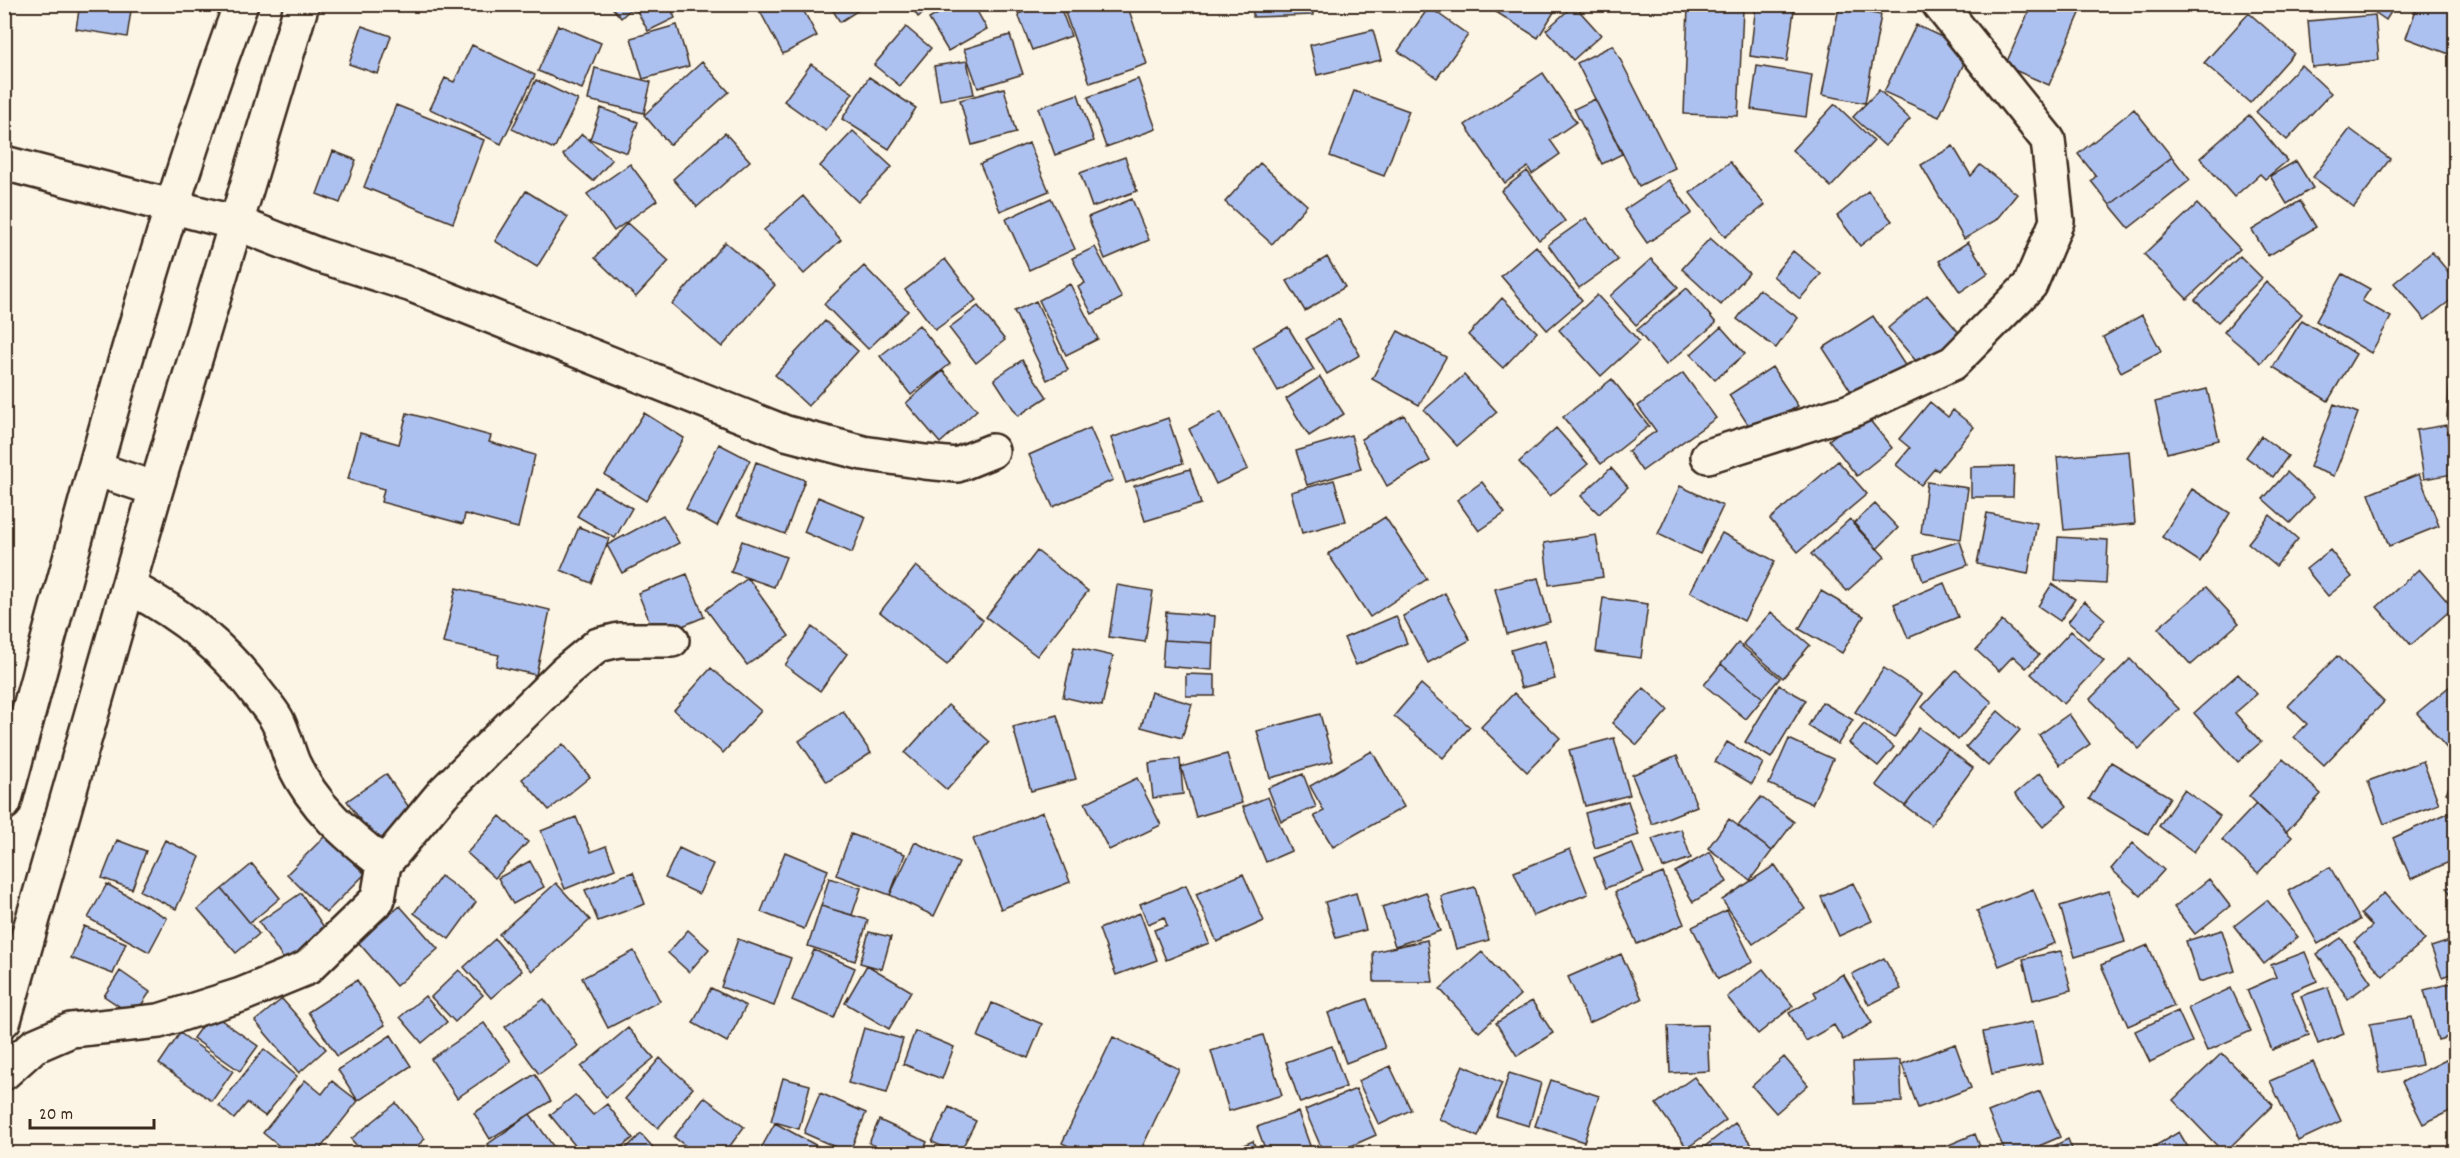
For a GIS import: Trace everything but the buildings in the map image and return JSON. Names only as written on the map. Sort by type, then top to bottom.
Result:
[{"type":"street","points":[[4,803],[95,469],[172,206],[209,92],[242,4]]},
{"type":"street","points":[[4,1020],[156,489],[302,4]]},
{"type":"street","points":[[1708,456],[1850,411],[1953,363],[2030,285],[2057,221],[2048,140],[1939,4]]},
{"type":"street","points":[[4,163],[236,223],[318,255],[412,285],[786,433],[863,453],[957,465],[992,450]]},
{"type":"street","points":[[95,469],[156,489]]},
{"type":"street","points":[[131,578],[133,589],[178,615],[214,643],[237,666],[277,719],[292,760],[308,791],[334,823],[384,864]]},
{"type":"street","points":[[4,1073],[34,1046],[70,1030],[159,1021],[241,995],[307,968],[378,899],[384,864],[443,792],[564,673],[598,645],[619,640],[672,640]]}]
